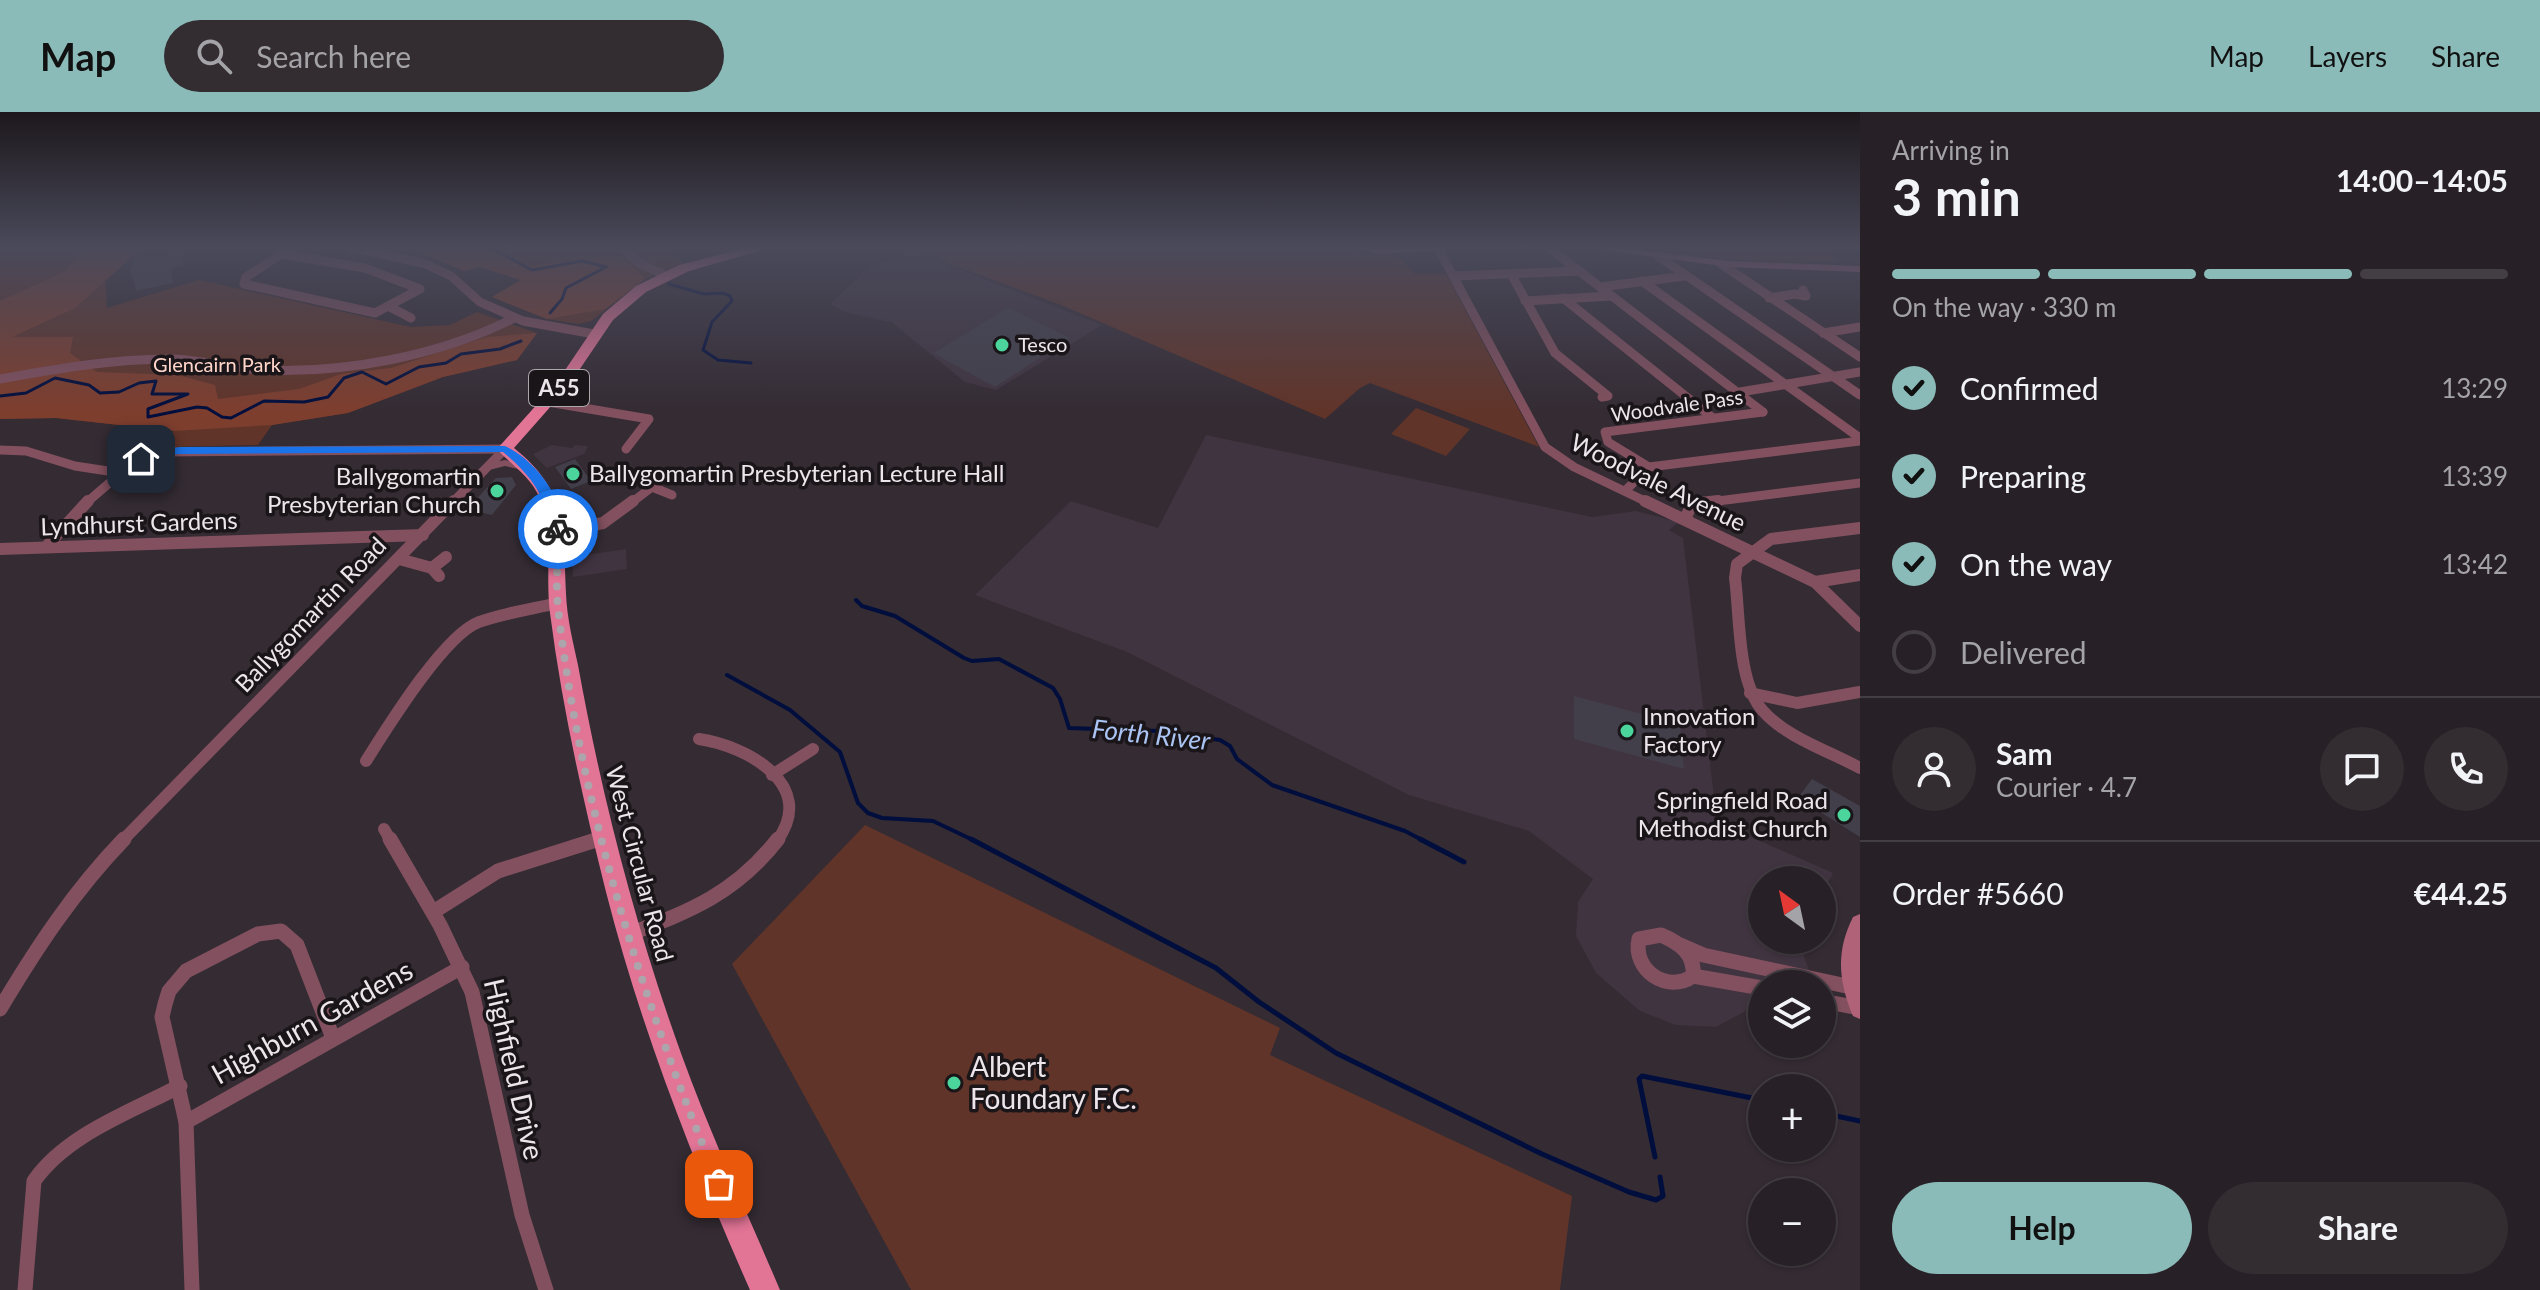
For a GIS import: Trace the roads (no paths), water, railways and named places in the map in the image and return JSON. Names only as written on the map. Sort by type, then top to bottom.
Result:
[{"type":"highway","name":"Ballygomartin Road","points":[[497,458],[548,402],[594,334],[626,302]]},
{"type":"highway","name":"West Circular Road","points":[[497,458],[528,467],[553,505],[558,532],[558,603],[569,679],[602,838],[663,1040],[697,1132],[765,1290]]},
{"type":"main road","points":[[1860,923],[1848,962],[1860,1008]]},
{"type":"street","points":[[320,302],[370,313],[399,302]]},
{"type":"street","points":[[480,302],[514,318],[594,334]]},
{"type":"street","name":"Woodvale Avenue","points":[[1469,302],[1545,447],[1574,467],[1815,582],[1860,626]]},
{"type":"street","points":[[1526,302],[1555,353],[1608,396],[1602,397]]},
{"type":"street","points":[[1568,302],[1713,418]]},
{"type":"street","points":[[1619,302],[1740,392],[1860,372]]},
{"type":"street","points":[[1671,302],[1860,440]]},
{"type":"street","points":[[1723,302],[1860,395]]},
{"type":"street","points":[[1775,302],[1860,357]]},
{"type":"street","points":[[390,307],[411,318]]},
{"type":"street","points":[[0,379],[120,361],[195,360],[265,370],[335,367],[474,337],[514,318]]},
{"type":"street","points":[[567,331],[605,321]]},
{"type":"street","points":[[1823,333],[1860,327]]},
{"type":"street","name":"Woodvale Pass","points":[[1649,467],[1608,442],[1605,432],[1763,412],[1740,392]]},
{"type":"street","points":[[548,402],[649,419],[626,449]]},
{"type":"street","points":[[1625,491],[1649,467],[1860,440]]},
{"type":"street","points":[[0,450],[26,451],[75,466],[121,473]]},
{"type":"street","points":[[46,547],[103,486],[146,456],[166,451],[497,458]]},
{"type":"street","name":"Ballygomartin Road","points":[[0,1009],[80,885],[497,458]]},
{"type":"street","points":[[1685,519],[1692,504],[1860,483]]},
{"type":"street","points":[[558,532],[603,523],[652,487],[672,495]]},
{"type":"street","points":[[1860,528],[1771,539],[1737,564],[1735,578],[1750,693],[1762,711],[1777,722],[1860,768]]},
{"type":"street","name":"Lyndhurst Gardens","points":[[0,549],[423,535]]},
{"type":"street","points":[[399,559],[436,572],[446,557]]},
{"type":"street","points":[[1815,582],[1860,575]]},
{"type":"street","points":[[366,761],[410,692],[464,632],[477,623],[558,603]]},
{"type":"street","points":[[1750,693],[1797,703],[1860,692]]},
{"type":"street","points":[[629,934],[707,904],[728,889],[778,841],[787,827],[791,812],[788,797],[748,750],[729,743],[699,739]]},
{"type":"street","points":[[772,775],[813,749]]},
{"type":"street","name":"Highfield Drive","points":[[384,829],[433,912],[472,992],[522,1215],[546,1290]]},
{"type":"street","points":[[433,912],[498,871],[602,838]]},
{"type":"street","points":[[192,1290],[186,1122],[162,1017],[169,991],[186,971],[258,934],[281,931],[297,945],[333,1038]]},
{"type":"street","points":[[1748,986],[1693,976],[1681,983],[1663,980],[1645,968],[1636,953],[1639,939],[1661,935],[1703,955],[1856,987]]},
{"type":"street","points":[[1680,945],[1692,960],[1693,976]]},
{"type":"street","name":"Highburn Gardens","points":[[186,1122],[462,967]]},
{"type":"street","points":[[1836,1004],[1860,1008]]},
{"type":"street","points":[[25,1290],[34,1181],[39,1170],[64,1150],[180,1086]]},
{"type":"waterway","points":[[550,313],[559,302]]},
{"type":"waterway","name":"Forth River","points":[[731,302],[712,322],[703,350],[718,360],[751,363]]},
{"type":"waterway","points":[[0,396],[26,393],[55,378],[89,385],[100,393],[119,392],[139,383],[156,381],[152,394],[188,394],[148,409],[148,417],[197,407],[231,418],[264,401],[304,402],[328,397],[344,378],[362,372],[386,384],[419,367],[446,363],[461,354],[500,349],[521,341]]},
{"type":"waterway","name":"Forth River","points":[[856,600],[862,606],[895,616],[964,658],[972,661],[999,659],[1053,688],[1060,699],[1069,728],[1158,731],[1220,740],[1230,746],[1237,759],[1272,785],[1405,831],[1424,841]]},
{"type":"waterway","points":[[727,675],[790,710],[840,752],[858,803],[868,813],[882,818],[933,821],[973,840]]},
{"type":"waterway","name":"Forth River","points":[[1420,839],[1464,862]]},
{"type":"waterway","points":[[973,840],[1216,968],[1259,1002],[1336,1053],[1542,1154],[1629,1192],[1656,1200],[1663,1196],[1660,1177]]},
{"type":"waterway","points":[[1655,1157],[1639,1079],[1642,1076],[1748,1097]]},
{"type":"waterway","points":[[1836,1116],[1860,1121]]},
{"type":"place","name":"Tesco","points":[[1002,345]]},
{"type":"place","name":"Ballygomartin Presbyterian Lecture Hall","points":[[573,474]]},
{"type":"place","name":"Ballygomartin Presbyterian Church","points":[[497,491]]},
{"type":"place","name":"Innovation Factory","points":[[1627,731]]},
{"type":"place","name":"Springfield Road Methodist Church","points":[[1844,815]]},
{"type":"place","name":"Albert Foundary F.C.","points":[[954,1083]]},
{"type":"park label","name":"Glencairn Park","points":[[217,365]]}]
